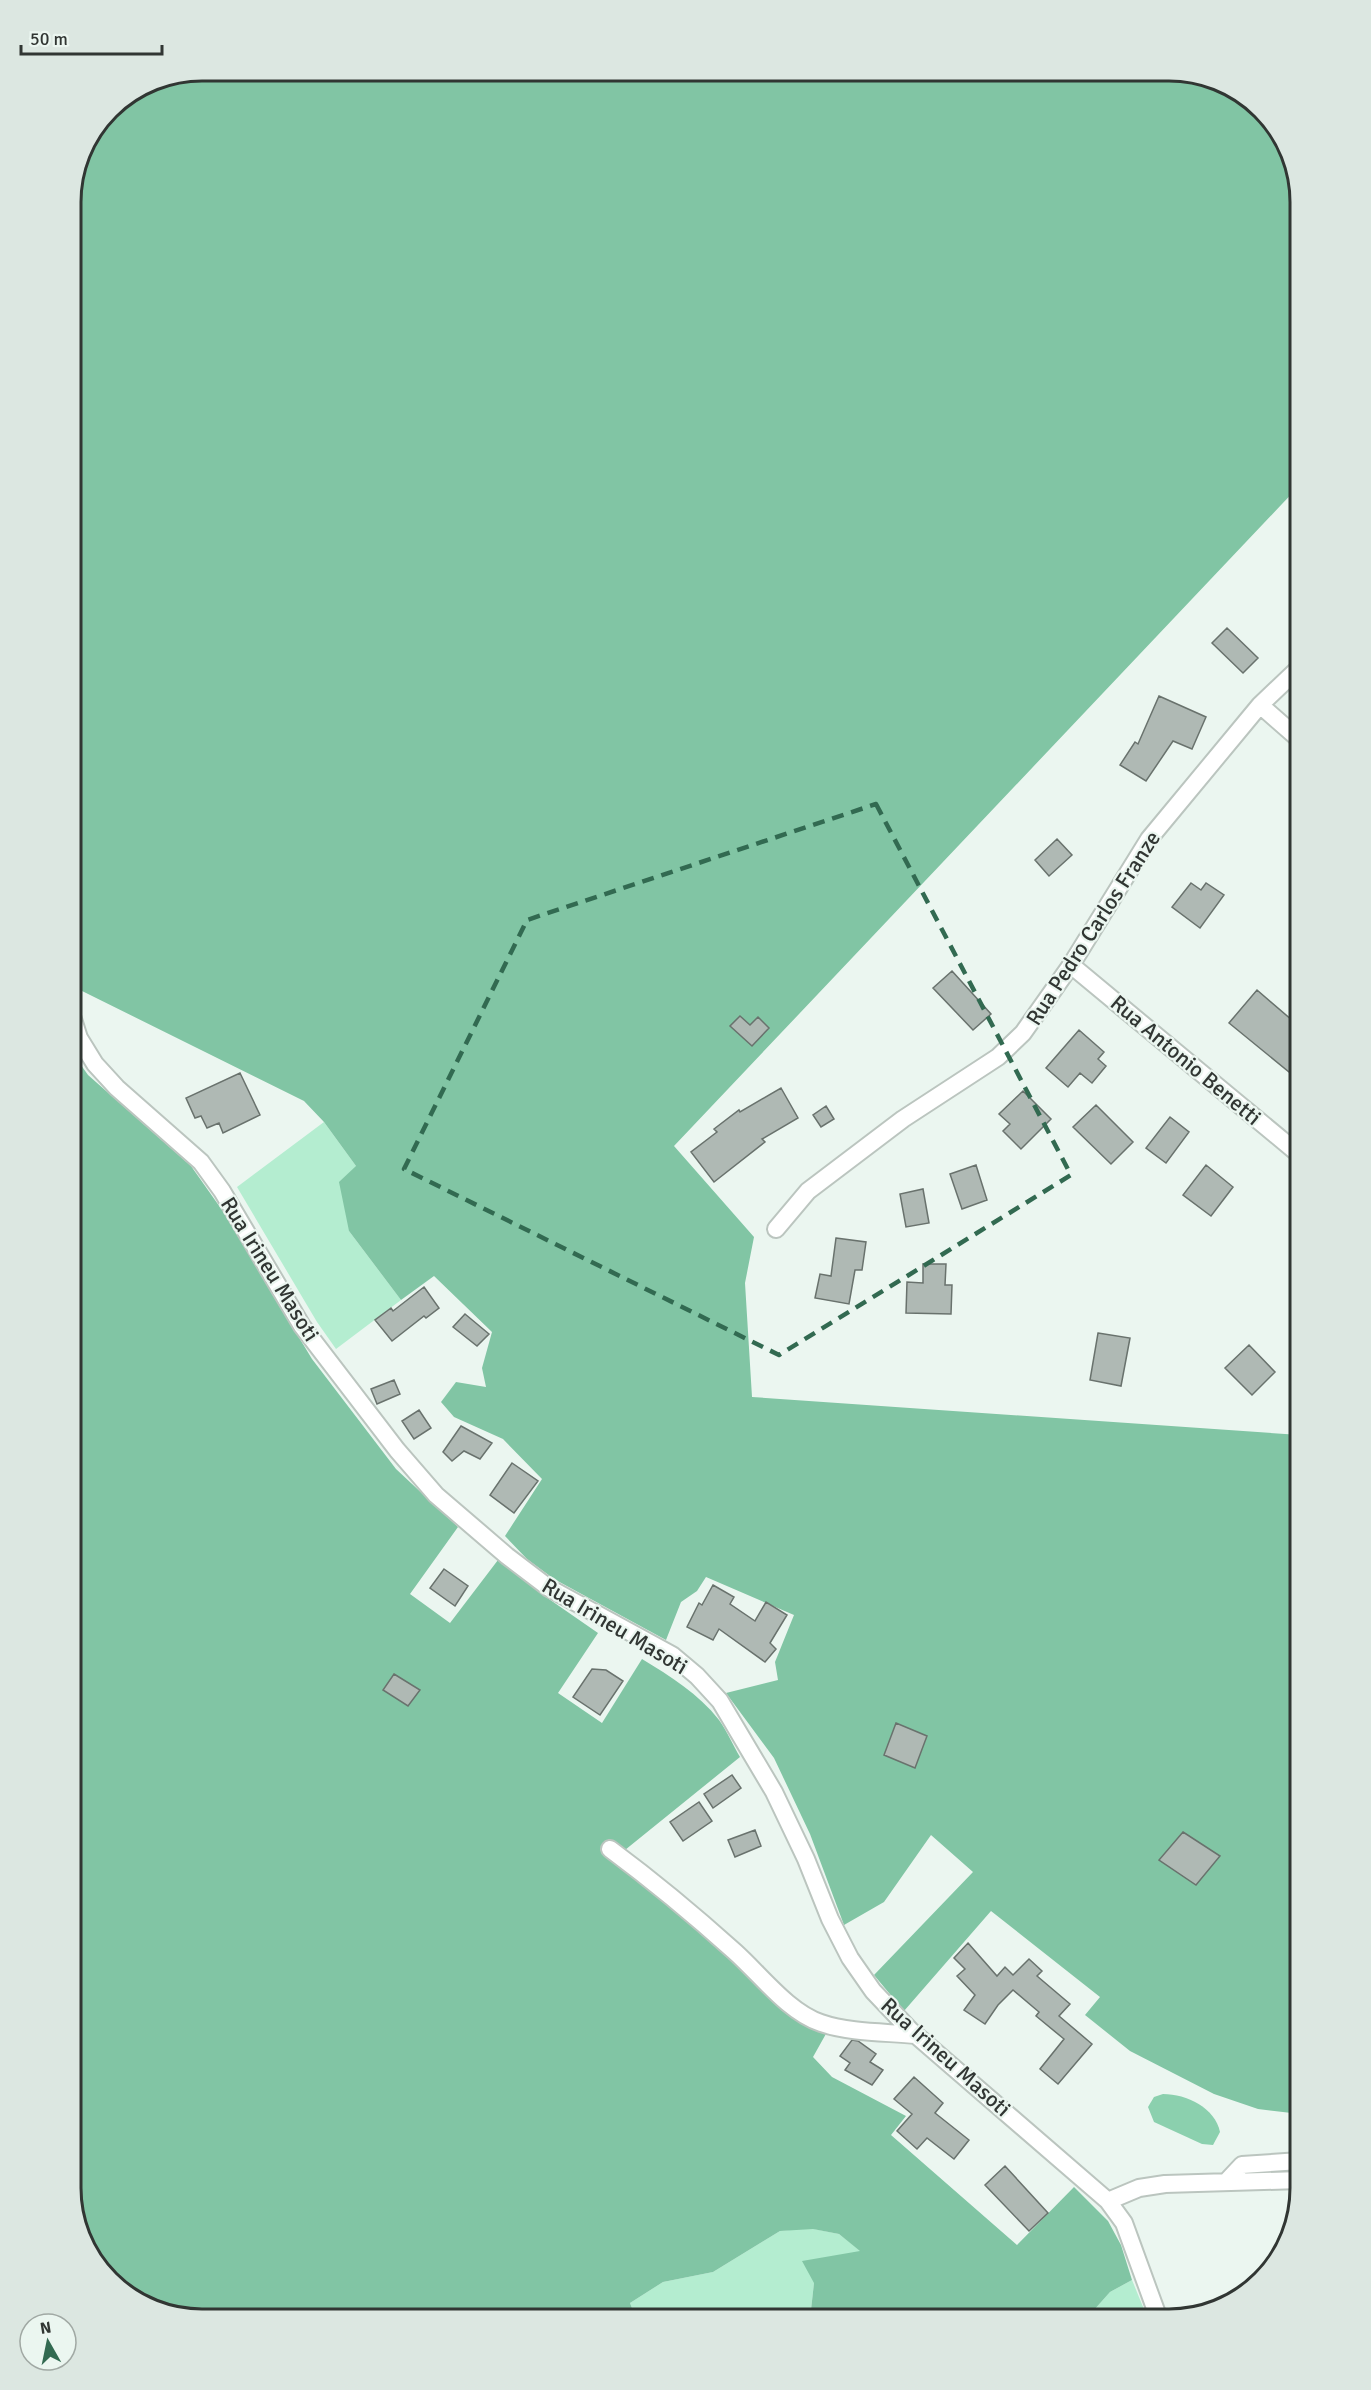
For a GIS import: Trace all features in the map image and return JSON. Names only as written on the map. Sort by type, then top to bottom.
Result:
[{"type":"street","name":"Rua Pedro Carlos Franze","points":[[776,1229],[808,1191],[903,1119],[998,1057],[1023,1033],[1071,965],[1149,839],[1260,705],[1290,676]]},
{"type":"street","points":[[1260,705],[1290,731]]},
{"type":"street","name":"Rua Antonio Benetti","points":[[1071,965],[1290,1147]]},
{"type":"street","name":"Rua Irineu Masoti","points":[[81,1041],[95,1064],[117,1088],[201,1162],[222,1191],[302,1326],[368,1415],[436,1495],[507,1556],[549,1588],[672,1655],[697,1676],[720,1701],[774,1792],[806,1859],[830,1919],[850,1958],[873,1991],[916,2035],[1108,2201],[1124,2223],[1155,2309]]},
{"type":"street","points":[[610,1849],[675,1897],[757,1971],[795,2011],[820,2023],[852,2030],[916,2035]]},
{"type":"street","points":[[1226,2182],[1242,2165],[1290,2162]]},
{"type":"street","points":[[1108,2201],[1139,2188],[1165,2184],[1290,2180]]},
{"type":"highlighted area","points":[[876,804],[1071,1175],[779,1355],[404,1169],[527,920]]},
{"type":"shaded area","points":[[194,81],[1177,81],[1193,83],[1223,93],[1249,111],[1260,122],[1278,148],[1289,186],[1290,496],[674,1146],[754,1237],[745,1283],[752,1397],[1290,1434],[1290,2113],[1258,2109],[1214,2094],[1130,2051],[1085,2015],[1100,1997],[991,1911],[904,2011],[874,1975],[973,1872],[931,1835],[884,1902],[844,1925],[810,1834],[774,1758],[726,1693],[778,1680],[775,1662],[794,1615],[706,1577],[697,1591],[681,1602],[666,1640],[554,1579],[527,1559],[505,1536],[542,1479],[503,1439],[454,1417],[441,1402],[456,1382],[486,1387],[482,1368],[492,1332],[434,1276],[401,1300],[349,1231],[339,1182],[356,1166],[324,1122],[304,1101],[81,990],[81,194],[83,178],[93,148],[111,122],[141,97],[163,87]]},
{"type":"shaded area","points":[[81,1065],[88,1075],[191,1166],[222,1210],[312,1359],[396,1469],[458,1527],[410,1594],[450,1623],[498,1560],[598,1633],[558,1693],[602,1723],[642,1659],[693,1694],[719,1720],[740,1757],[625,1850],[613,1840],[603,1853],[685,1915],[786,2013],[827,2032],[813,2057],[832,2077],[906,2116],[891,2135],[1017,2245],[1074,2187],[1108,2221],[1121,2245],[1132,2280],[1110,2292],[1095,2309],[811,2309],[814,2283],[802,2261],[860,2251],[839,2234],[813,2229],[780,2231],[713,2272],[663,2282],[630,2303],[632,2309],[194,2309],[163,2303],[135,2289],[111,2268],[93,2242],[83,2212],[81,2196]]},
{"type":"shaded area","points":[[324,1122],[356,1166],[349,1231],[401,1300],[336,1349],[317,1322],[237,1187]]},
{"type":"shaded area","points":[[1163,2094],[1190,2100],[1206,2109],[1217,2123],[1220,2132],[1213,2145],[1202,2144],[1154,2122],[1148,2107],[1154,2097]]},
{"type":"shaded area","points":[[809,2228],[839,2234],[861,2251],[814,2283],[811,2309],[632,2309],[630,2303],[663,2282],[713,2272],[780,2231]]},
{"type":"shaded area","points":[[1132,2280],[1144,2309],[1095,2309],[1110,2292]]},
{"type":"building","points":[[1227,628],[1258,658],[1243,673],[1212,643]]},
{"type":"building","points":[[1159,696],[1206,717],[1192,749],[1173,741],[1146,781],[1120,765],[1135,742],[1138,744]]},
{"type":"building","points":[[1057,839],[1072,855],[1049,876],[1035,860]]},
{"type":"building","points":[[1191,883],[1201,890],[1206,883],[1224,895],[1200,928],[1172,907]]},
{"type":"building","points":[[952,971],[991,1014],[973,1030],[933,988]]},
{"type":"building","points":[[1257,990],[1290,1018],[1290,1073],[1229,1023]]},
{"type":"building","points":[[740,1016],[750,1025],[758,1017],[769,1028],[752,1046],[730,1026]]},
{"type":"building","points":[[1079,1030],[1104,1052],[1098,1059],[1106,1066],[1092,1083],[1080,1073],[1068,1087],[1046,1068]]},
{"type":"building","points":[[240,1073],[260,1115],[223,1133],[219,1123],[207,1128],[201,1116],[195,1118],[186,1098]]},
{"type":"building","points":[[781,1088],[798,1118],[762,1139],[765,1142],[714,1182],[691,1152],[717,1132],[714,1129],[739,1110],[740,1112]]},
{"type":"building","points":[[1023,1091],[1051,1119],[1021,1149],[1003,1131],[1010,1124],[999,1114]]},
{"type":"building","points":[[1096,1105],[1133,1142],[1111,1164],[1073,1127]]},
{"type":"building","points":[[826,1106],[834,1119],[821,1127],[813,1115]]},
{"type":"building","points":[[1170,1117],[1189,1132],[1166,1163],[1146,1148]]},
{"type":"building","points":[[976,1165],[987,1200],[962,1209],[950,1174]]},
{"type":"building","points":[[1206,1165],[1233,1187],[1211,1216],[1183,1195]]},
{"type":"building","points":[[923,1189],[929,1223],[906,1227],[900,1194]]},
{"type":"building","points":[[836,1238],[866,1242],[862,1270],[855,1270],[849,1304],[815,1298],[820,1274],[831,1276]]},
{"type":"building","points":[[923,1264],[946,1264],[945,1285],[952,1285],[951,1314],[906,1313],[907,1282],[923,1283]]},
{"type":"building","points":[[424,1287],[439,1308],[426,1318],[424,1316],[392,1341],[375,1320],[391,1308],[393,1311]]},
{"type":"building","points":[[465,1314],[489,1334],[477,1346],[453,1327]]},
{"type":"building","points":[[1098,1333],[1130,1338],[1121,1386],[1090,1380]]},
{"type":"building","points":[[1249,1345],[1275,1372],[1252,1395],[1225,1368]]},
{"type":"building","points":[[394,1380],[400,1394],[377,1404],[371,1389]]},
{"type":"building","points":[[419,1410],[431,1428],[414,1439],[402,1421]]},
{"type":"building","points":[[461,1426],[492,1443],[480,1459],[464,1451],[452,1461],[443,1452]]},
{"type":"building","points":[[512,1463],[538,1481],[514,1513],[490,1495]]},
{"type":"building","points":[[444,1569],[468,1586],[455,1606],[430,1588]]},
{"type":"building","points":[[713,1585],[734,1597],[730,1604],[755,1621],[766,1602],[787,1615],[770,1643],[776,1649],[765,1662],[719,1629],[713,1640],[687,1627],[699,1603],[702,1605]]},
{"type":"building","points":[[592,1669],[606,1670],[623,1681],[600,1715],[573,1697]]},
{"type":"building","points":[[394,1674],[420,1690],[408,1706],[383,1690]]},
{"type":"building","points":[[896,1723],[927,1736],[915,1768],[884,1755]]},
{"type":"building","points":[[732,1775],[741,1788],[713,1808],[704,1794]]},
{"type":"building","points":[[699,1802],[712,1821],[683,1841],[670,1822]]},
{"type":"building","points":[[755,1830],[761,1846],[735,1857],[728,1840]]},
{"type":"building","points":[[1183,1832],[1220,1856],[1196,1885],[1159,1860]]},
{"type":"building","points":[[968,1943],[997,1976],[1005,1967],[1013,1975],[1029,1959],[1042,1971],[1037,1976],[1070,2004],[1059,2016],[1092,2044],[1058,2084],[1040,2069],[1064,2039],[1036,2016],[1039,2012],[1013,1990],[998,2005],[985,2024],[964,2010],[975,1995],[957,1976],[965,1969],[954,1958]]},
{"type":"building","points":[[852,2040],[858,2041],[876,2054],[870,2062],[883,2070],[872,2085],[845,2070],[850,2063],[840,2056]]},
{"type":"building","points":[[914,2077],[943,2103],[935,2113],[969,2140],[954,2159],[927,2138],[917,2149],[897,2131],[912,2114],[894,2099]]},
{"type":"building","points":[[1005,2166],[1048,2213],[1029,2231],[985,2185]]}]
